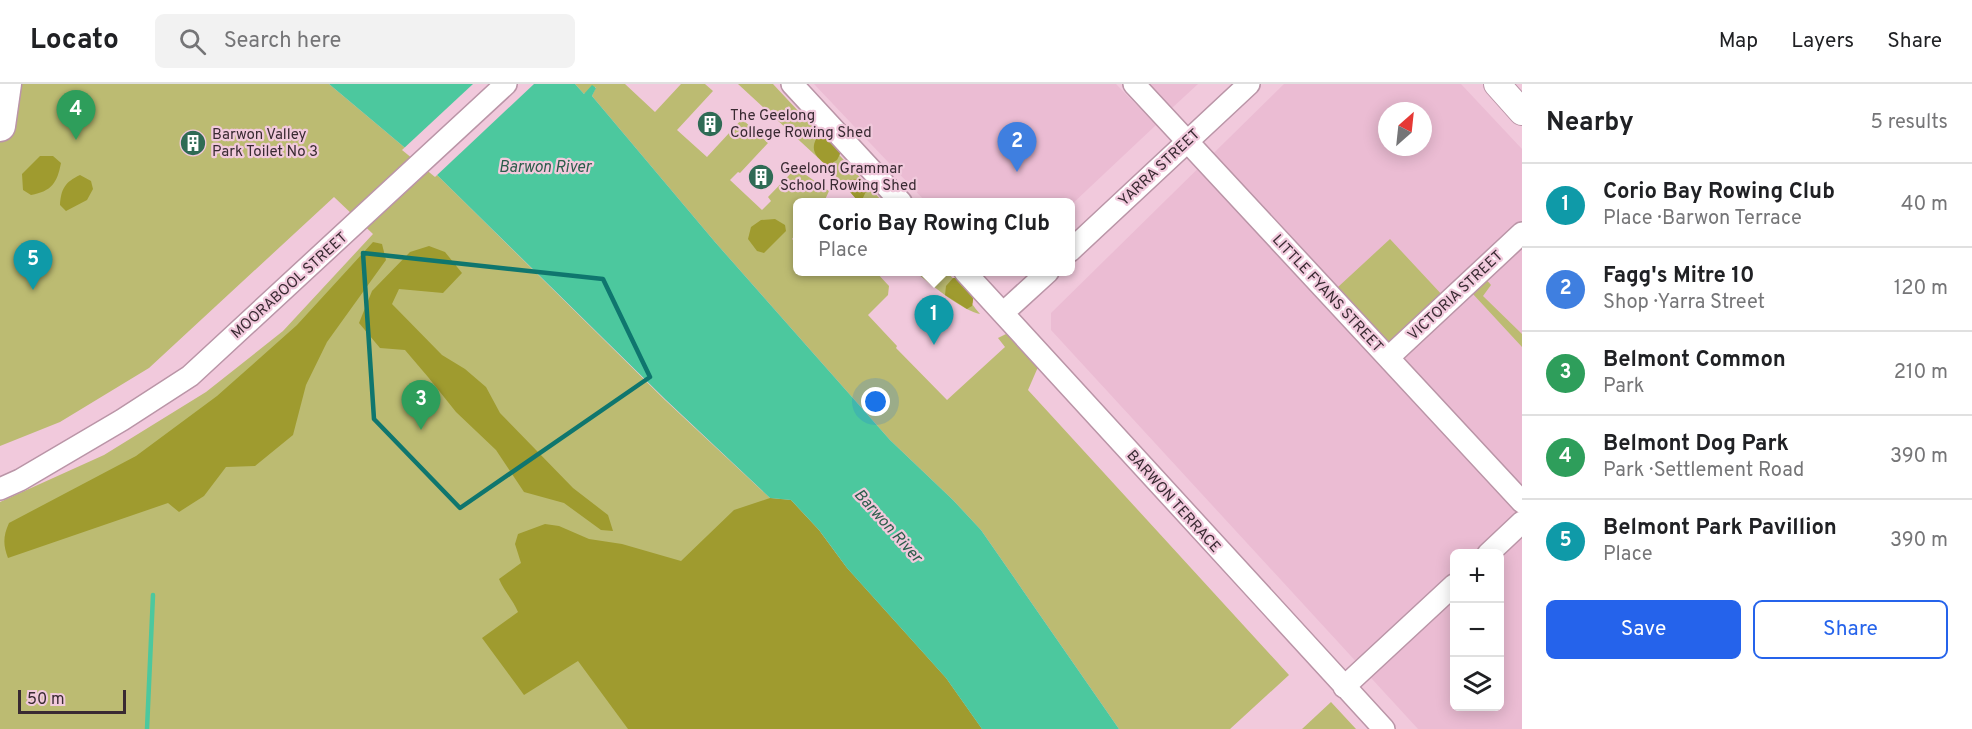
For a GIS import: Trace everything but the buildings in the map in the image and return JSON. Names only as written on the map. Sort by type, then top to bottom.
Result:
[{"type":"highway","points":[[0,126],[6,84]]},
{"type":"main road","points":[[1497,84],[1521,110]]},
{"type":"street","name":"MOORABOOL STREET","points":[[0,489],[122,420],[190,376],[506,84]]},
{"type":"street","points":[[792,84],[897,198]]},
{"type":"street","name":"LITTLE FYANS STREET","points":[[1134,84],[1522,502]]},
{"type":"street","name":"YARRA STREET","points":[[1075,247],[1249,84]]},
{"type":"street","name":"VICTORIA STREET","points":[[1389,357],[1522,233]]},
{"type":"street","name":"BARWON TERRACE","points":[[969,276],[1384,729]]},
{"type":"street","points":[[1003,313],[1044,276]]},
{"type":"street","name":"MOORABOOL STREET","points":[[0,478],[53,460]]},
{"type":"street","points":[[1493,549],[1522,522]]},
{"type":"street","points":[[1344,687],[1450,590]]},
{"type":"highlighted area","points":[[363,253],[603,279],[650,377],[460,508],[374,419]]},
{"type":"shaded area","points":[[0,84],[329,84],[435,173],[665,400],[770,498],[791,500],[847,568],[946,678],[982,729],[0,729],[0,502],[104,455],[206,392],[283,331],[373,234],[334,197],[149,368],[60,422],[0,446]]},
{"type":"shaded area","points":[[575,84],[625,84],[655,112],[681,84],[705,84],[713,91],[677,130],[707,157],[742,119],[768,143],[740,173],[738,172],[730,180],[762,210],[771,201],[768,197],[796,168],[829,191],[826,198],[793,198],[793,276],[880,276],[889,286],[888,295],[868,315],[897,346],[896,348],[947,400],[1005,347],[998,338],[1006,334],[1009,336],[1038,367],[1028,390],[1289,675],[1230,729],[1119,729],[981,530],[890,440],[715,242],[592,96],[596,87],[584,94]]},
{"type":"shaded area","points":[[738,84],[773,84],[879,198],[855,198],[827,166]]},
{"type":"shaded area","points":[[814,84],[1116,84],[1156,125],[1075,201],[1075,198],[922,198]]},
{"type":"shaded area","points":[[1149,84],[1198,84],[1172,108]]},
{"type":"shaded area","points":[[1284,84],[1461,84],[1522,149],[1522,729],[1418,729],[1051,330],[1051,313]]},
{"type":"shaded area","points":[[827,135],[843,148],[837,160],[827,166],[814,151],[814,144],[816,139]]},
{"type":"shaded area","points":[[40,156],[53,156],[61,163],[52,185],[44,191],[31,195],[23,190],[22,174]]},
{"type":"shaded area","points":[[80,175],[91,181],[93,189],[87,200],[66,211],[60,205],[61,195],[67,183]]},
{"type":"shaded area","points":[[861,179],[868,187],[863,198],[855,198],[845,186],[848,180]]},
{"type":"shaded area","points":[[775,219],[785,225],[786,231],[764,253],[757,251],[748,239],[751,227],[761,220]]},
{"type":"shaded area","points":[[1390,239],[1444,297],[1391,345],[1351,307],[1353,304],[1338,287]]},
{"type":"shaded area","points":[[373,242],[382,244],[386,260],[327,342],[306,385],[293,435],[255,466],[226,467],[204,496],[179,512],[168,503],[8,558],[4,540],[9,523],[136,456],[217,396],[297,325]]},
{"type":"shaded area","points":[[429,246],[445,252],[462,273],[443,293],[399,289],[392,304],[442,355],[465,369],[486,387],[500,413],[573,488],[608,515],[613,531],[601,530],[564,503],[524,492],[496,450],[456,412],[405,350],[380,348],[359,323],[372,291],[410,252]]},
{"type":"shaded area","points":[[921,276],[951,276],[980,314],[956,303]]},
{"type":"shaded area","points":[[953,278],[960,278],[972,294],[972,306],[967,309],[945,295],[946,286]]},
{"type":"shaded area","points":[[1485,278],[1491,285],[1483,296],[1522,334],[1522,347],[1472,293]]},
{"type":"shaded area","points":[[770,498],[791,500],[819,530],[847,568],[946,678],[982,729],[628,729],[578,661],[524,695],[482,638],[518,612],[499,579],[521,563],[515,544],[518,534],[545,524],[559,526],[589,539],[622,544],[681,561],[734,510]]},
{"type":"shaded area","points":[[1331,702],[1356,729],[1302,729]]},
{"type":"water","name":"Barwon River","points":[[329,84],[575,84],[584,94],[592,85],[596,88],[592,96],[715,242],[890,440],[981,530],[1119,729],[982,729],[946,678],[847,568],[819,530],[791,500],[770,498],[666,400],[435,173]]},
{"type":"pier","points":[[473,84],[534,84],[435,177],[402,150]]},
{"type":"waterway","points":[[147,729],[153,595]]},
{"type":"place","name":"The Geelong College Rowing Shed","points":[[710,124]]},
{"type":"place","name":"Belmont Dog Park","points":[[76,140]]},
{"type":"place","name":"Barwon Valley Park Toilet No 3","points":[[193,143]]},
{"type":"place","name":"Fagg's Mitre 10","points":[[1017,172]]},
{"type":"place","name":"Geelong Grammar School Rowing Shed","points":[[761,177]]},
{"type":"place","name":"Belmont Park Pavillion","points":[[33,290]]},
{"type":"place","name":"Corio Bay Rowing Club","points":[[934,345]]},
{"type":"place","name":"Belmont Common","points":[[421,430]]}]
